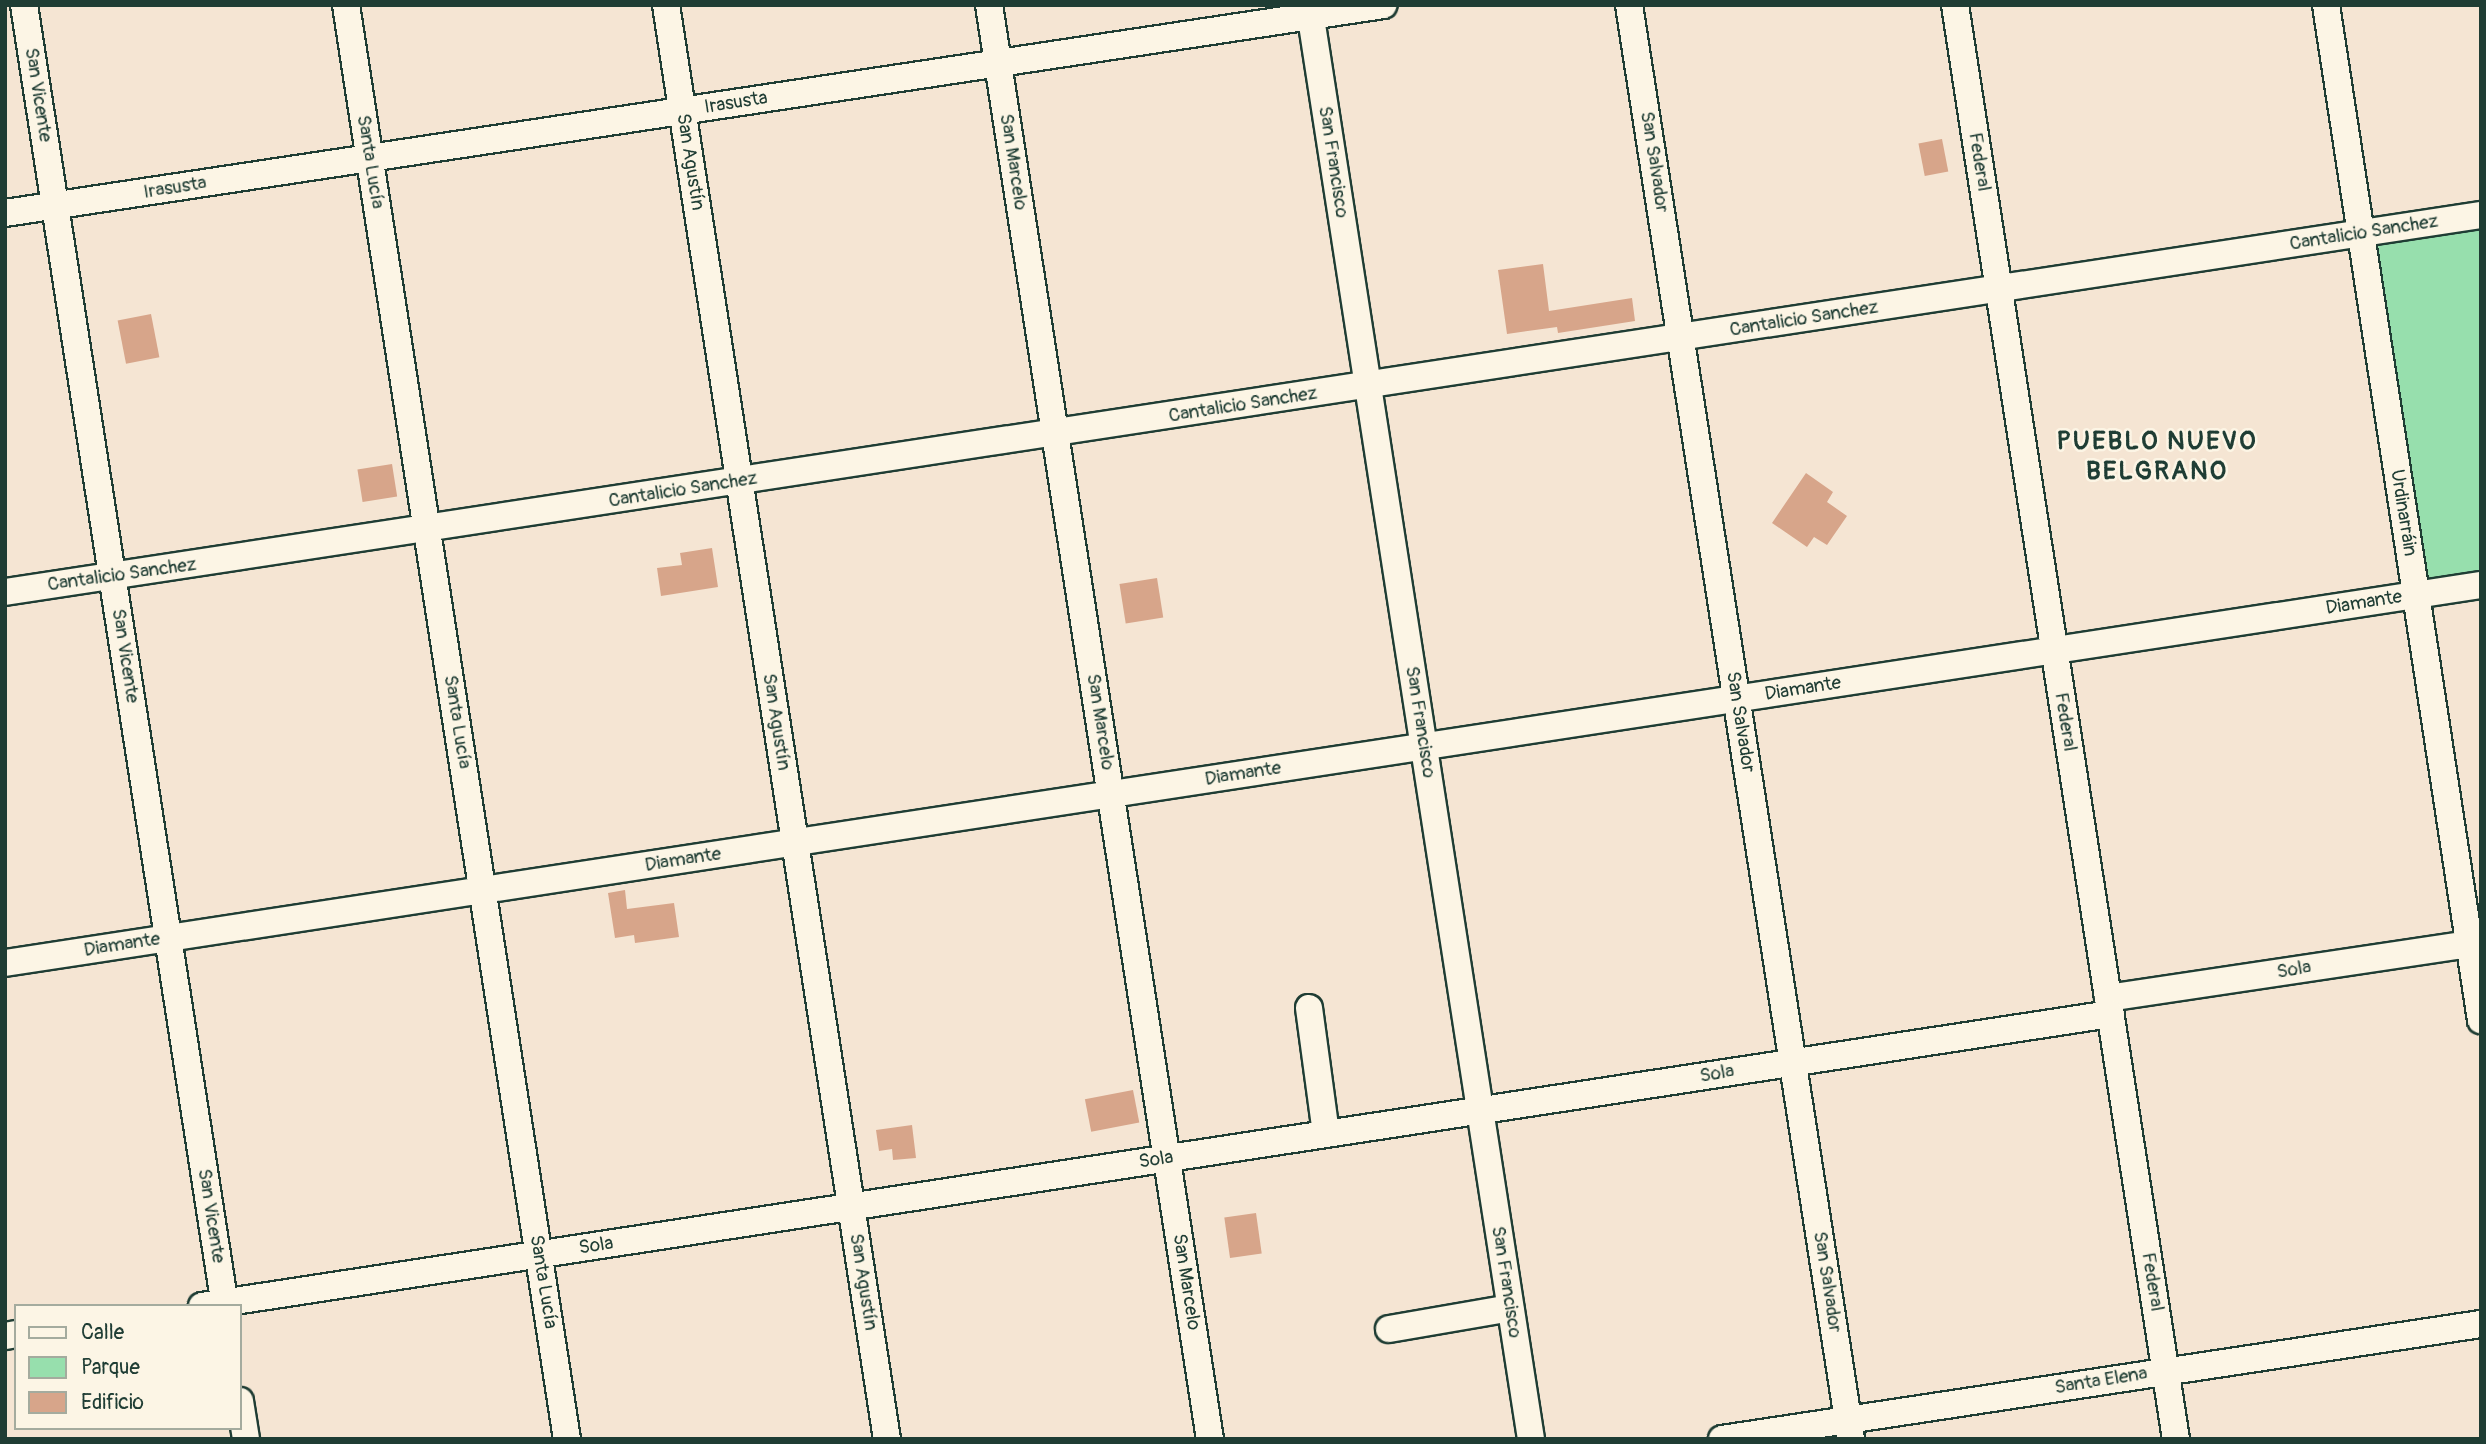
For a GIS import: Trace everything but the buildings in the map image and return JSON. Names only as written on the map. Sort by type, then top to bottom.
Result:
[{"type":"street","name":"San Vicente","points":[[24,5],[168,938],[217,1304]]},
{"type":"street","name":"Santa Lucía","points":[[346,5],[567,1439]]},
{"type":"street","name":"San Agustín","points":[[666,5],[887,1439]]},
{"type":"street","name":"San Marcelo","points":[[989,5],[1210,1439]]},
{"type":"street","name":"Irasusta","points":[[5,213],[998,63],[1310,11],[1383,5]]},
{"type":"street","name":"San Salvador","points":[[1629,5],[1849,1429]]},
{"type":"street","name":"Federal","points":[[1955,5],[2176,1439]]},
{"type":"street","name":"Urdinarráin","points":[[2326,5],[2416,595],[2475,943],[2481,1020]]},
{"type":"street","name":"San Francisco","points":[[1310,11],[1531,1439]]},
{"type":"street","name":"Cantalicio Sanchez","points":[[5,592],[2481,215]]},
{"type":"street","name":"Diamante","points":[[5,963],[2481,585]]},
{"type":"street","name":"Sola","points":[[223,1304],[1793,1063],[2475,943]]},
{"type":"street","points":[[1309,1009],[1326,1134]]},
{"type":"street","points":[[1389,1329],[1510,1308]]},
{"type":"street","name":"Santa Elena","points":[[1722,1439],[1849,1429],[2165,1371],[2481,1324]]},
{"type":"street","points":[[242,1414],[246,1439]]},
{"type":"green space","points":[[2481,228],[2481,572],[2427,580],[2377,244]]},
{"type":"district","name":"PUEBLO NUEVO BELGRANO","points":[[2157,457]]}]
